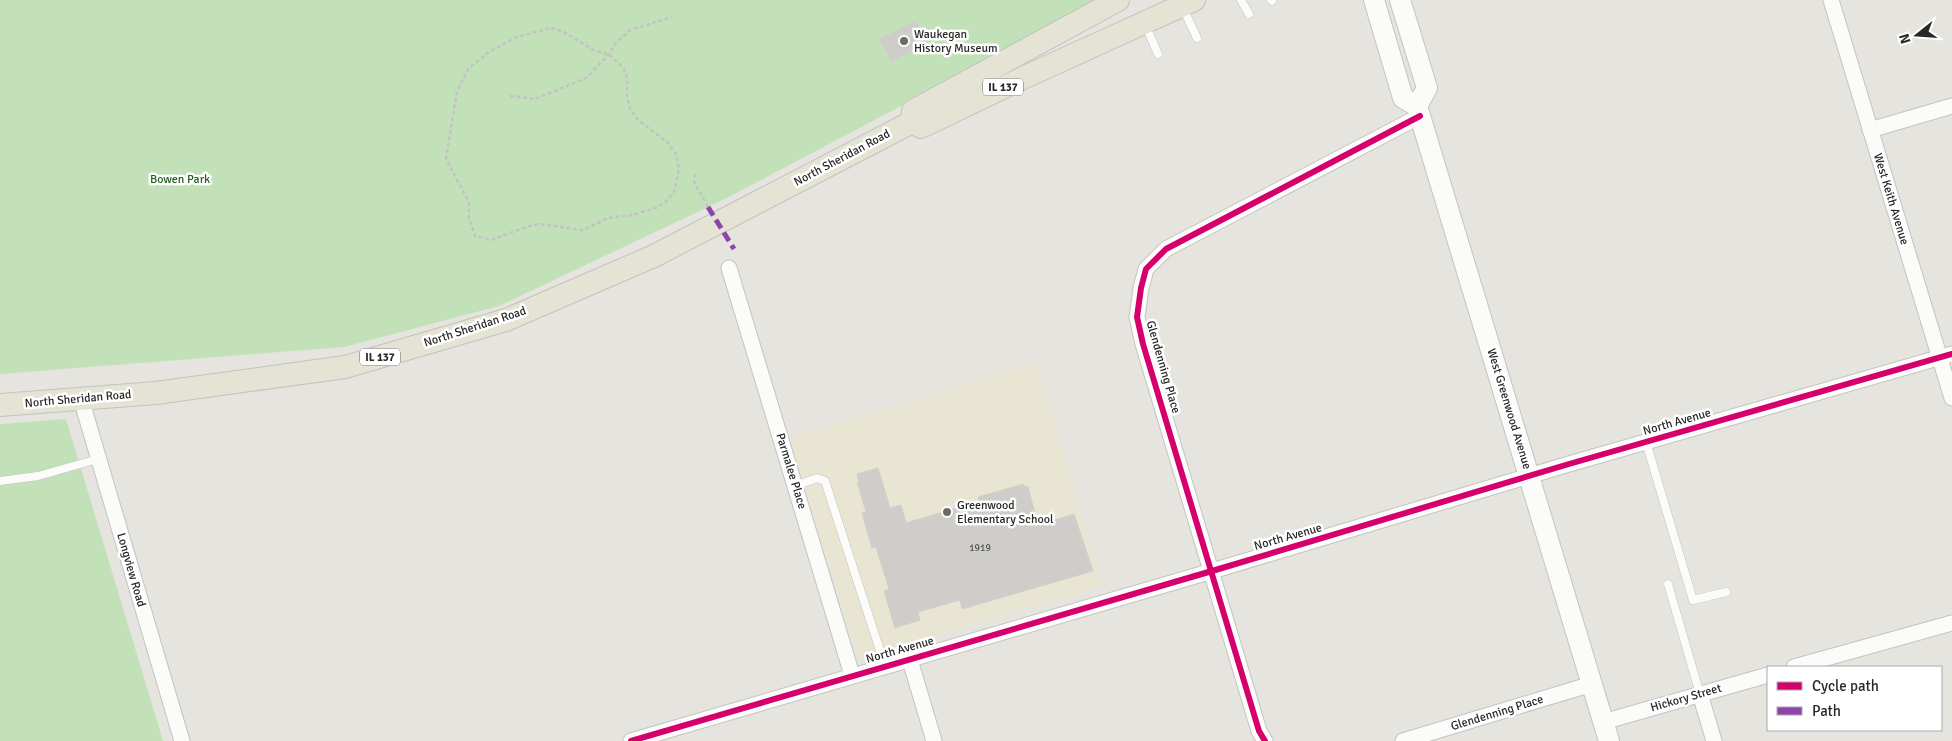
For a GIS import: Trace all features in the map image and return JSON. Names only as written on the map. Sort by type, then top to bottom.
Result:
[{"type":"main road","name":"North Sheridan Road","points":[[912,122],[913,111],[1118,0]]},
{"type":"main road","name":"North Sheridan Road","points":[[912,122],[921,127],[1016,81],[1188,3]]},
{"type":"main road","name":"North Sheridan Road","points":[[0,405],[156,393],[345,367],[506,320],[654,256],[912,122]]},
{"type":"street","name":"West Greenwood Avenue","points":[[1374,0],[1403,98],[1418,111],[1606,732]]},
{"type":"street","points":[[1400,0],[1427,88],[1418,111]]},
{"type":"street","name":"West Keith Avenue","points":[[1831,0],[1870,130],[1946,356],[1952,398]]},
{"type":"street","points":[[1870,130],[1952,106]]},
{"type":"street","name":"Glendenning Place","points":[[1265,741],[1259,731],[1139,326],[1141,288],[1146,269],[1166,249],[1418,111]]},
{"type":"street","name":"Parmalee Place","points":[[729,268],[852,675]]},
{"type":"street","name":"North Avenue","points":[[631,741],[1646,442],[1946,356]]},
{"type":"street","name":"Longview Road","points":[[81,399],[182,741]]},
{"type":"street","points":[[1798,666],[1952,623]]},
{"type":"street","points":[[910,660],[934,741]]},
{"type":"street","name":"Hickory Street","points":[[1606,732],[1700,694],[1767,675]]},
{"type":"street","name":"Glendenning Place","points":[[1403,741],[1592,684]]},
{"type":"street","points":[[1700,694],[1714,741]]},
{"type":"lane","points":[[1242,0],[1248,14]]},
{"type":"lane","points":[[1188,3],[1197,38]]},
{"type":"lane","points":[[1145,24],[1158,54]]},
{"type":"lane","points":[[1646,442],[1693,600],[1726,592]]},
{"type":"lane","points":[[0,481],[38,476],[98,459]]},
{"type":"lane","points":[[795,486],[817,478],[825,481],[886,666]]},
{"type":"lane","points":[[1668,584],[1700,694]]},
{"type":"path","points":[[510,96],[535,99],[586,78],[610,54],[616,43],[630,30],[672,17]]},
{"type":"path","points":[[551,28],[564,32],[596,51],[610,54],[624,69],[627,78],[627,98],[630,109],[638,120],[668,142],[676,154],[679,168],[675,190],[667,200],[656,208],[632,216],[608,218],[583,230],[538,224],[526,226],[491,240],[475,236],[468,218],[469,202],[446,159],[457,91],[468,70],[489,52],[517,37],[551,28]]},
{"type":"path","points":[[695,174],[694,182],[708,207]]},
{"type":"shaded area","name":"Greenwood Elementary School","points":[[1036,363],[1103,585],[858,660],[790,438]]},
{"type":"green space","name":"Bowen Park","points":[[0,0],[1102,0],[725,199],[499,306],[344,347],[0,374]]},
{"type":"green space","points":[[66,419],[163,741],[0,741],[0,424]]},
{"type":"building","name":"Waukegan History Museum","points":[[916,21],[928,43],[891,62],[880,39]]},
{"type":"building","points":[[878,468],[890,508],[901,505],[906,523],[979,501],[978,497],[1023,484],[1028,487],[1038,525],[1074,514],[1093,571],[962,609],[960,600],[918,612],[920,620],[895,628],[884,591],[889,589],[876,547],[872,548],[862,513],[866,512],[857,482],[859,482],[857,474]]},
{"type":"marked path","points":[[708,207],[734,249]]},
{"type":"cycle path","points":[[1265,741],[1259,731],[1143,344],[1137,317],[1141,288],[1146,269],[1166,249],[1420,116]]},
{"type":"cycle path","points":[[631,741],[1212,571],[1569,464],[1952,354]]},
{"type":"place","name":"Waukegan History Museum","points":[[904,41]]},
{"type":"place","name":"Greenwood Elementary School","points":[[947,512]]}]
